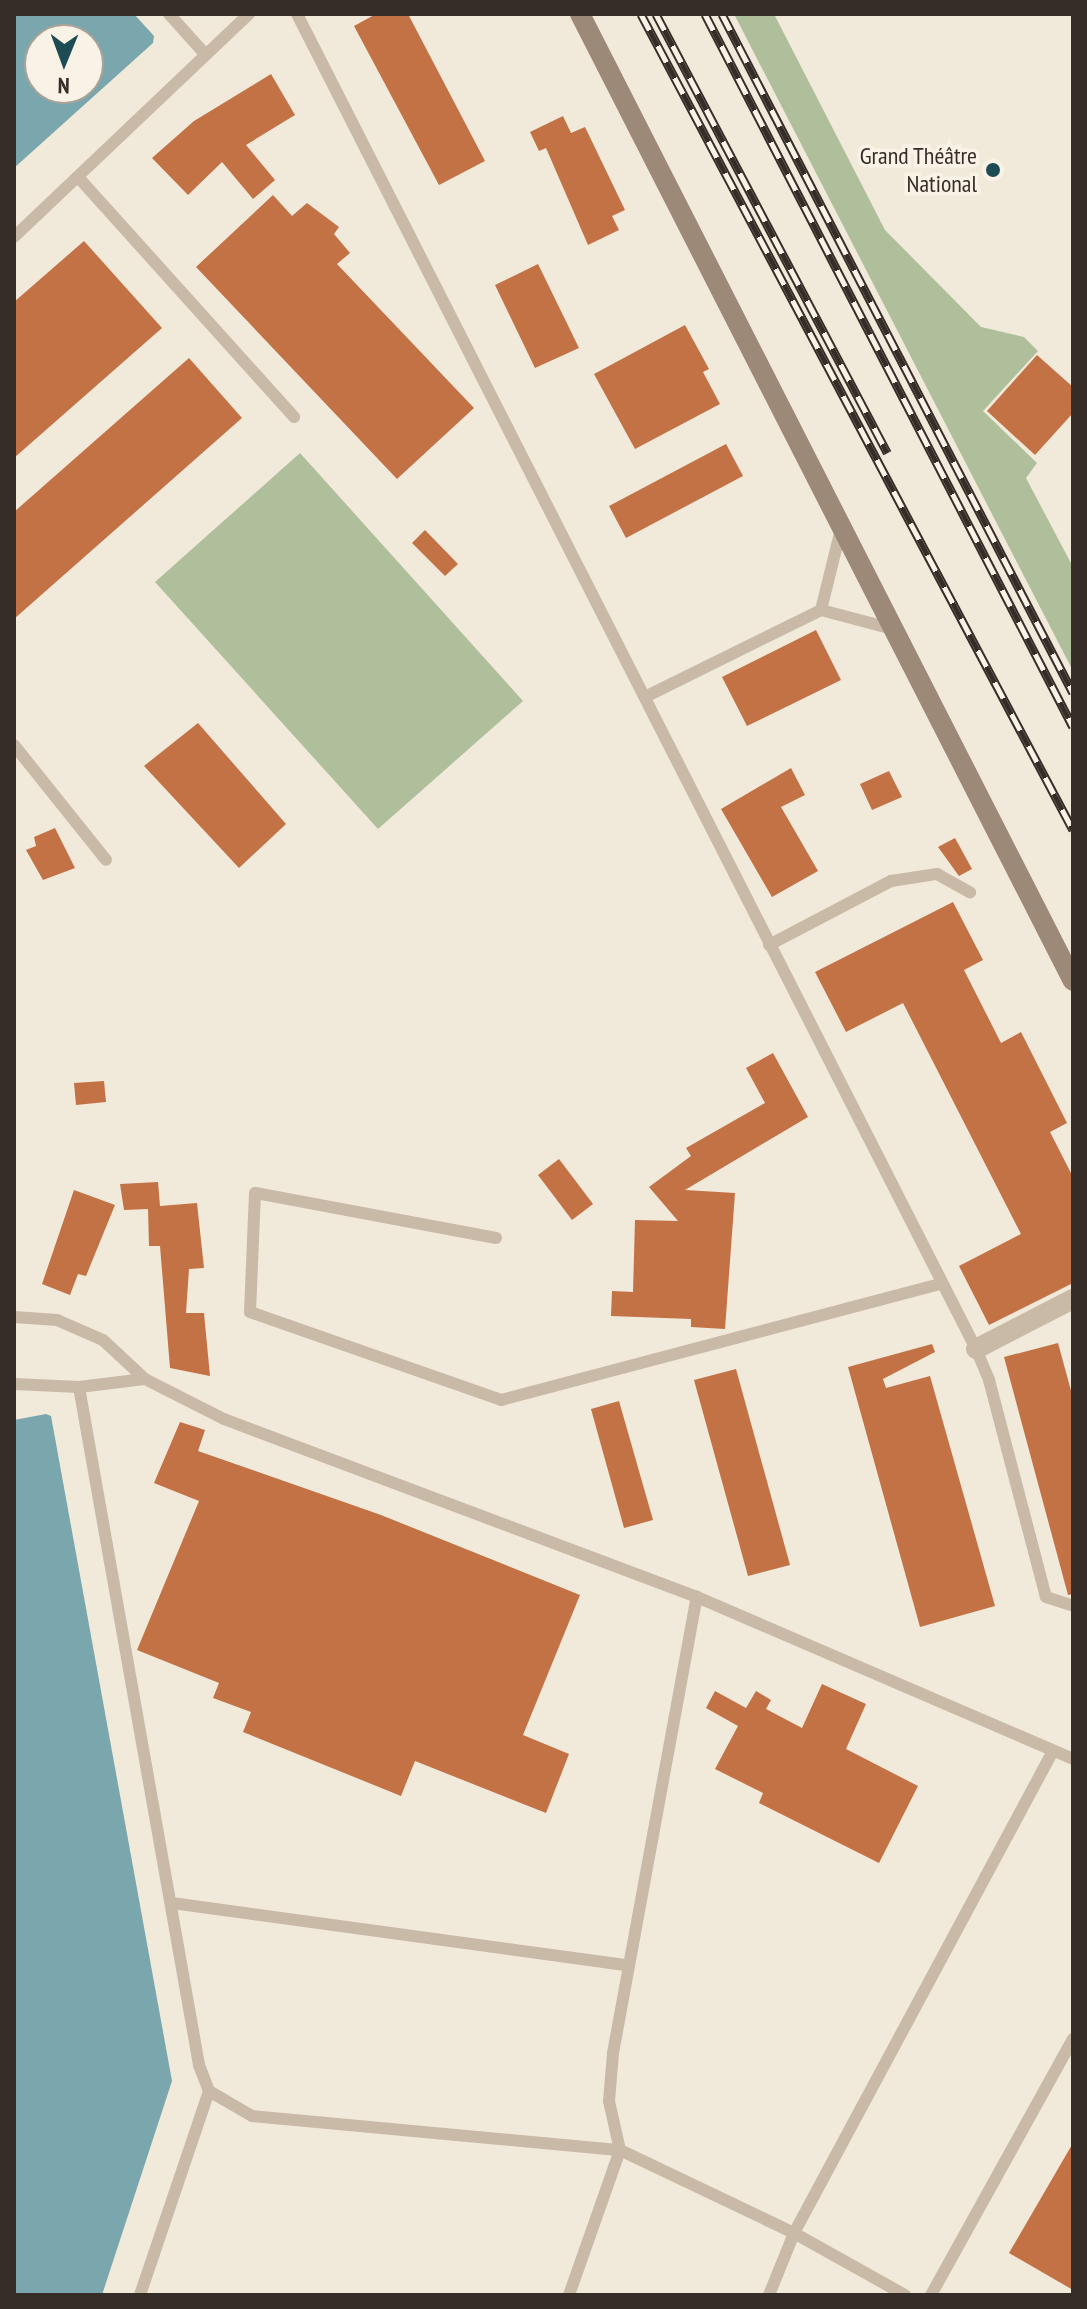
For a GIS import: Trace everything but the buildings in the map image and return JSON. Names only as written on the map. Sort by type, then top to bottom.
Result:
[{"type":"street","points":[[580,14],[1073,981]]},
{"type":"street","points":[[976,1349],[1073,1299]]},
{"type":"lane","points":[[169,14],[205,54]]},
{"type":"lane","points":[[14,237],[249,14]]},
{"type":"lane","points":[[297,14],[647,696],[769,945],[976,1349],[989,1380],[1046,1597],[1073,1606]]},
{"type":"lane","points":[[78,177],[294,417]]},
{"type":"lane","points":[[821,610],[842,524]]},
{"type":"lane","points":[[647,696],[821,610],[896,630]]},
{"type":"lane","points":[[14,745],[106,860]]},
{"type":"lane","points":[[769,945],[891,881],[937,874],[970,892]]},
{"type":"lane","points":[[496,1238],[255,1193],[250,1312],[501,1400],[941,1284]]},
{"type":"lane","points":[[14,1317],[57,1320],[103,1340],[145,1379],[224,1419],[697,1597],[1073,1759]]},
{"type":"lane","points":[[14,1384],[79,1387],[145,1379]]},
{"type":"lane","points":[[79,1387],[199,2065],[209,2091],[252,2116],[620,2150],[794,2233],[905,2295]]},
{"type":"lane","points":[[569,2295],[620,2150],[609,2101],[627,1965],[697,1597]]},
{"type":"lane","points":[[769,2295],[794,2233],[1053,1751]]},
{"type":"lane","points":[[172,1903],[627,1965]]},
{"type":"lane","points":[[931,2295],[1073,2039]]},
{"type":"lane","points":[[140,2295],[209,2091]]},
{"type":"green space","points":[[734,14],[774,14],[885,230],[981,327],[1024,337],[1038,351],[983,411],[1037,463],[1026,478],[1073,567],[1073,671]]},
{"type":"green space","points":[[300,453],[523,701],[378,829],[155,582]]},
{"type":"water","points":[[14,14],[134,14],[154,36],[153,43],[104,87],[104,24],[24,24],[24,104],[85,104],[14,168]]},
{"type":"water","points":[[46,1414],[51,1416],[172,2081],[102,2295],[14,2295],[14,1420]]},
{"type":"railway","points":[[641,14],[1073,830]]},
{"type":"railway","points":[[656,14],[887,453]]},
{"type":"railway","points":[[705,14],[1073,727]]},
{"type":"railway","points":[[722,14],[1073,693]]},
{"type":"place","name":"Grand Théâtre National","points":[[993,170]]}]
